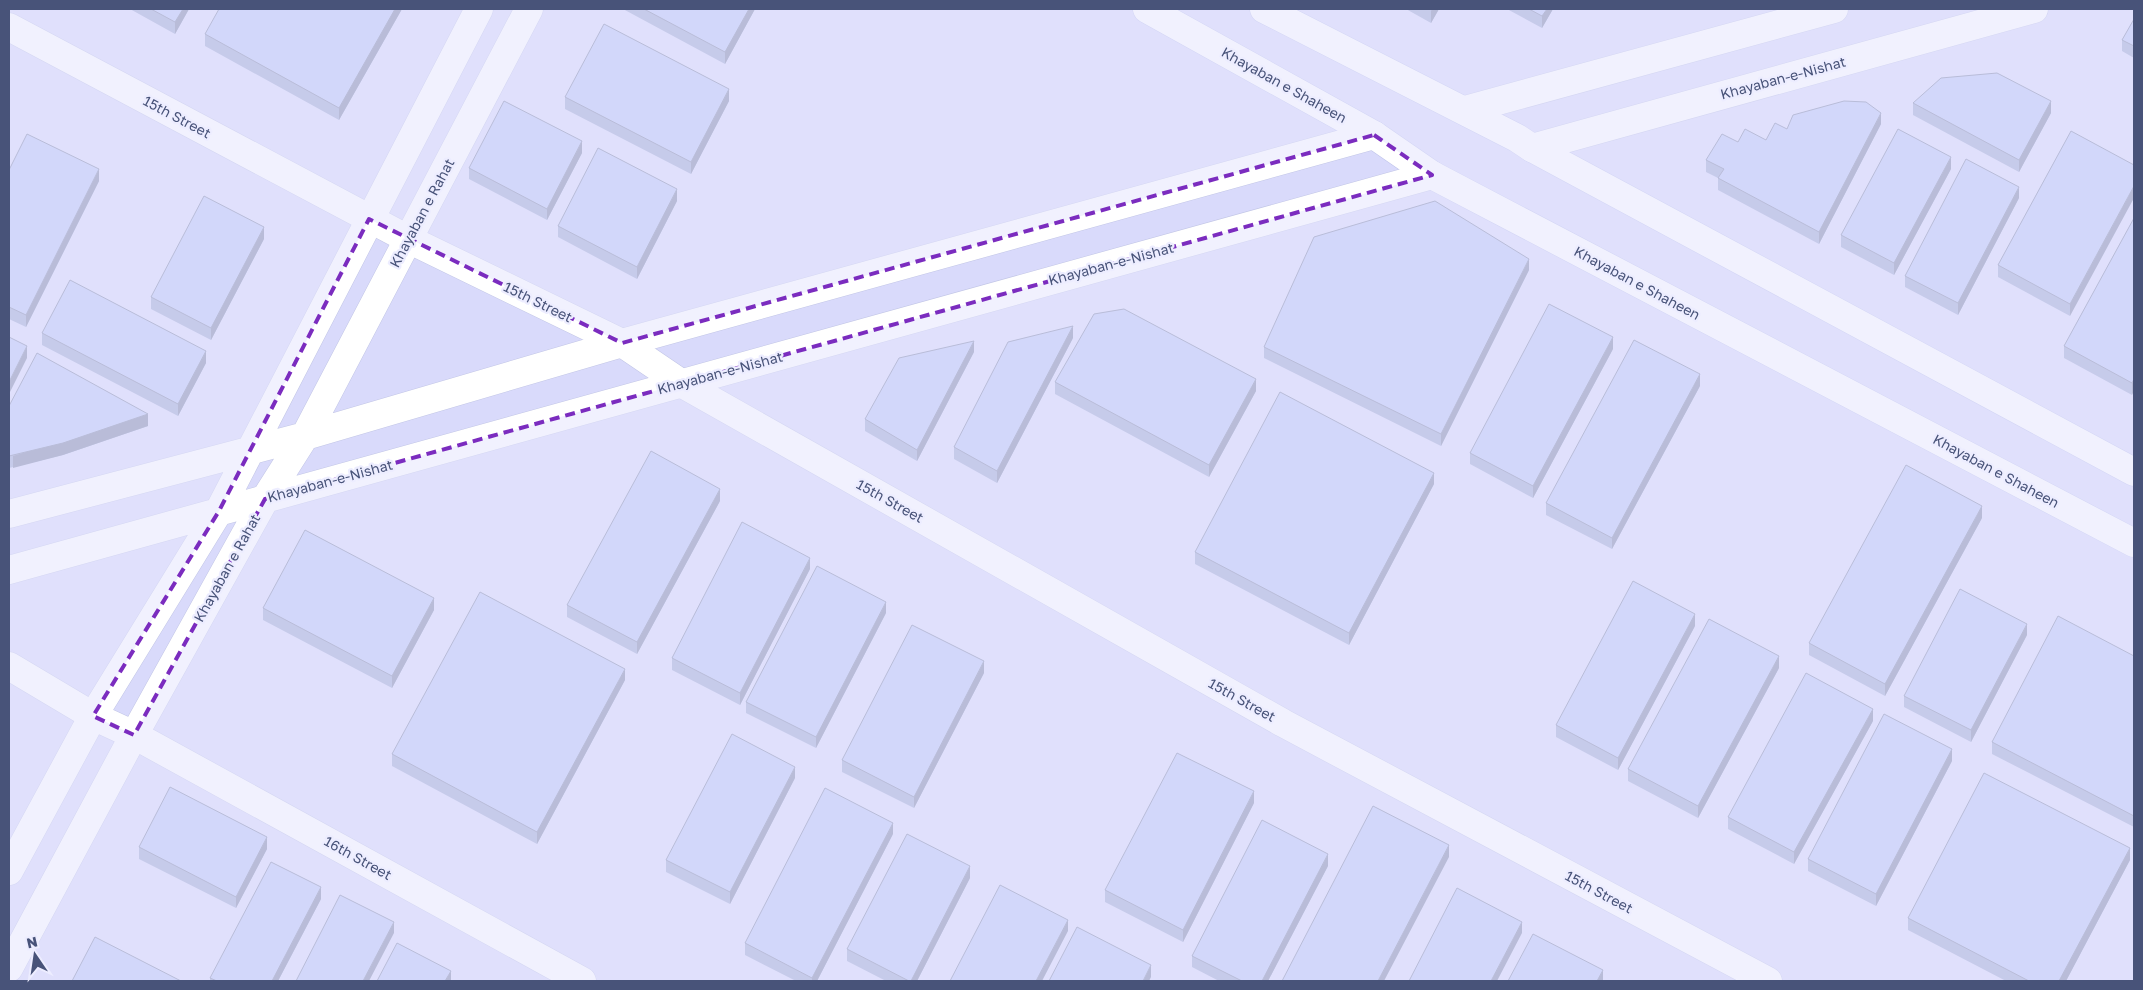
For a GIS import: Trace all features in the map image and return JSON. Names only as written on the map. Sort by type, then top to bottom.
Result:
[{"type":"street","points":[[9,871],[93,716],[218,511],[479,9]]},
{"type":"street","name":"Khayaban e Rahat","points":[[9,968],[134,735],[265,499],[305,436],[529,9]]},
{"type":"street","name":"Khayaban e Shaheen","points":[[1147,9],[1374,135],[1432,175],[2134,544]]},
{"type":"street","points":[[1264,9],[1465,110],[1532,148],[2134,472]]},
{"type":"street","points":[[1465,110],[1834,9]]},
{"type":"street","name":"Khayaban-e-Nishat","points":[[1532,148],[2034,9]]},
{"type":"street","name":"15th Street","points":[[9,27],[408,240],[622,343],[682,383],[1282,723],[1768,981]]},
{"type":"street","points":[[9,514],[305,436],[622,343],[1374,135]]},
{"type":"street","name":"Khayaban-e-Nishat","points":[[9,570],[1432,175]]},
{"type":"street","name":"16th Street","points":[[9,666],[93,716],[134,735],[582,981]]},
{"type":"highlighted area","points":[[1374,135],[1432,175],[265,499],[134,735],[93,716],[219,511],[369,219],[622,343]]},
{"type":"shaded area","points":[[9,9],[2134,9],[2134,981],[9,981]]},
{"type":"building","points":[[151,9],[183,9],[175,22]]},
{"type":"building","points":[[219,9],[395,9],[339,108],[205,34]]},
{"type":"building","points":[[644,9],[749,9],[725,52]]},
{"type":"building","points":[[1529,9],[1547,9],[1542,16]]},
{"type":"building","points":[[2134,19],[2134,46],[2122,40]]},
{"type":"building","points":[[604,24],[729,89],[691,162],[565,97]]},
{"type":"building","points":[[1997,73],[2051,101],[2019,160],[1913,103],[1941,78]]},
{"type":"building","points":[[504,101],[582,141],[547,209],[469,168]]},
{"type":"building","points":[[1844,101],[1866,102],[1881,113],[1819,232],[1718,178],[1724,169],[1706,160],[1722,134],[1738,142],[1745,129],[1766,140],[1775,123],[1787,129],[1793,115]]},
{"type":"building","points":[[1898,129],[1951,157],[1894,263],[1841,235]]},
{"type":"building","points":[[2071,131],[2134,165],[2134,186],[2070,304],[1998,265]]},
{"type":"building","points":[[27,134],[99,169],[26,315],[9,307],[9,170]]},
{"type":"building","points":[[598,148],[677,189],[637,267],[558,226]]},
{"type":"building","points":[[1966,159],[2019,187],[1958,303],[1905,276]]},
{"type":"building","points":[[204,196],[264,227],[211,328],[151,297]]},
{"type":"building","points":[[1435,201],[1529,259],[1441,434],[1264,347],[1314,237]]},
{"type":"building","points":[[2134,218],[2134,379],[2132,383],[2064,346]]},
{"type":"building","points":[[70,280],[206,351],[178,404],[42,333]]},
{"type":"building","points":[[1549,304],[1613,337],[1533,486],[1470,453]]},
{"type":"building","points":[[1124,309],[1256,379],[1209,465],[1055,382],[1094,314]]},
{"type":"building","points":[[1073,326],[997,471],[954,447],[1008,342]]},
{"type":"building","points":[[9,337],[27,346],[9,382]]},
{"type":"building","points":[[1634,340],[1700,374],[1612,538],[1546,503]]},
{"type":"building","points":[[974,341],[917,450],[865,419],[899,358]]},
{"type":"building","points":[[37,353],[148,414],[63,443],[9,456],[9,406]]},
{"type":"building","points":[[1280,392],[1434,473],[1349,633],[1195,552]]},
{"type":"building","points":[[651,451],[720,489],[637,642],[567,605]]},
{"type":"building","points":[[1906,465],[1982,506],[1885,684],[1809,643]]},
{"type":"building","points":[[742,522],[810,558],[740,693],[672,658]]},
{"type":"building","points":[[305,530],[434,598],[392,676],[263,608]]},
{"type":"building","points":[[817,566],[886,602],[816,737],[746,702]]},
{"type":"building","points":[[1633,581],[1695,614],[1618,758],[1556,725]]},
{"type":"building","points":[[1960,589],[2027,624],[1971,730],[1904,696]]},
{"type":"building","points":[[480,592],[625,669],[537,832],[392,754]]},
{"type":"building","points":[[2058,616],[2134,656],[2134,816],[1992,742]]},
{"type":"building","points":[[1709,619],[1779,656],[1698,806],[1628,769]]},
{"type":"building","points":[[912,625],[984,661],[914,797],[842,760]]},
{"type":"building","points":[[1806,673],[1873,709],[1794,852],[1728,817]]},
{"type":"building","points":[[1884,714],[1952,749],[1876,894],[1808,859]]},
{"type":"building","points":[[732,734],[795,767],[730,892],[666,860]]},
{"type":"building","points":[[1177,753],[1254,791],[1183,930],[1105,890]]},
{"type":"building","points":[[1984,773],[2130,848],[2059,981],[2029,981],[1908,918]]},
{"type":"building","points":[[170,787],[267,837],[236,897],[139,847]]},
{"type":"building","points":[[825,788],[893,823],[812,978],[745,943]]},
{"type":"building","points":[[1373,806],[1449,845],[1378,981],[1282,981]]},
{"type":"building","points":[[1262,820],[1328,854],[1262,981],[1242,981],[1192,956]]},
{"type":"building","points":[[907,834],[970,866],[911,981],[847,949]]},
{"type":"building","points":[[271,862],[321,887],[272,981],[217,981],[210,978]]},
{"type":"building","points":[[1000,885],[1068,920],[1036,981],[950,981]]},
{"type":"building","points":[[1457,888],[1522,922],[1491,981],[1409,981]]},
{"type":"building","points":[[340,895],[394,922],[363,981],[296,981]]},
{"type":"building","points":[[1077,927],[1151,965],[1143,981],[1049,981]]},
{"type":"building","points":[[1533,934],[1603,970],[1597,981],[1508,981]]},
{"type":"building","points":[[95,937],[181,981],[72,981]]},
{"type":"building","points":[[397,943],[451,971],[445,981],[377,981]]}]
